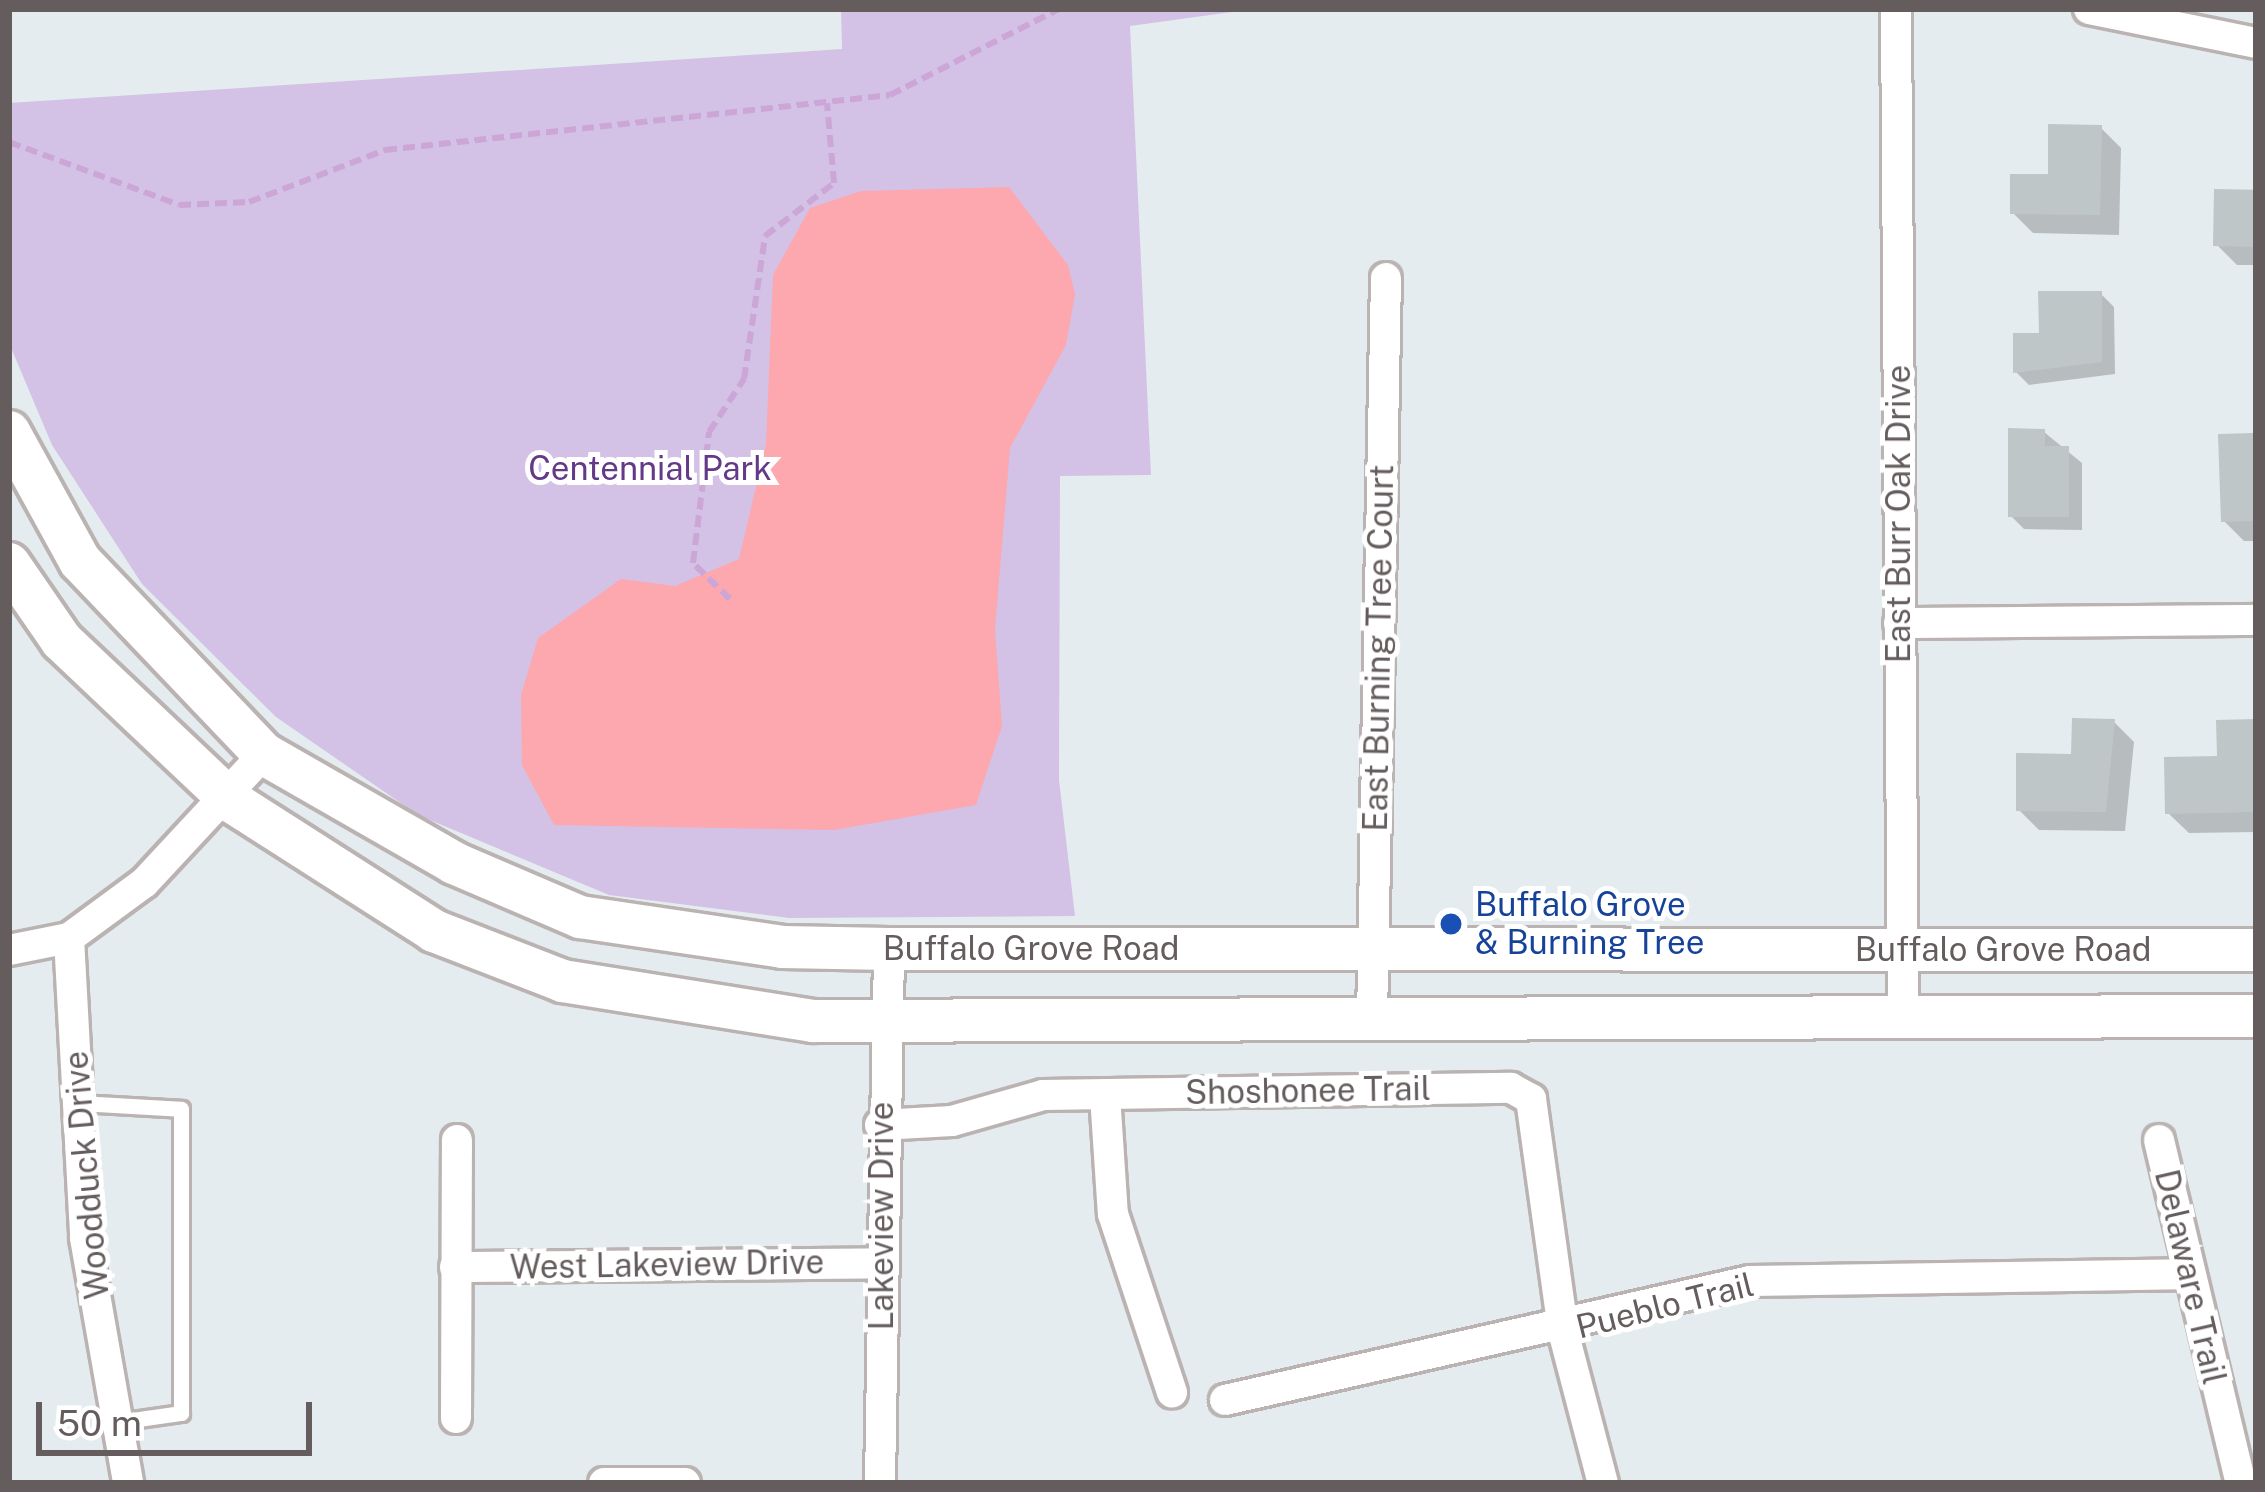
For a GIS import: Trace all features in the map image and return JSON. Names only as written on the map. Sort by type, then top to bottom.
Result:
[{"type":"main road","name":"Buffalo Grove Road","points":[[9,432],[80,561],[264,754],[454,863],[580,917],[782,947],[890,950],[2256,950]]},
{"type":"main road","name":"Buffalo Grove Road","points":[[9,564],[62,641],[231,801],[434,931],[563,981],[716,1011],[886,1022],[2256,1016]]},
{"type":"street","name":"East Burr Oak Drive","points":[[1896,9],[1903,1018]]},
{"type":"street","points":[[2089,9],[2256,43]]},
{"type":"street","name":"East Burning Tree Court","points":[[1372,1019],[1386,278]]},
{"type":"street","points":[[1899,623],[2256,620]]},
{"type":"street","points":[[9,950],[69,938],[231,801],[264,754]]},
{"type":"street","name":"Woodduck Drive","points":[[69,938],[85,1238],[128,1483]]},
{"type":"street","name":"Lakeview Drive","points":[[880,1483],[880,1125],[890,950]]},
{"type":"street","name":"Shoshonee Trail","points":[[880,1125],[1105,1094],[1511,1088],[1531,1099],[1563,1331]]},
{"type":"street","points":[[1105,1094],[1113,1214],[1172,1392]]},
{"type":"street","points":[[456,1418],[457,1140]]},
{"type":"street","name":"Delaware Trail","points":[[2159,1140],[2184,1274],[2241,1483]]},
{"type":"street","name":"West Lakeview Drive","points":[[455,1267],[880,1263]]},
{"type":"street","name":"Pueblo Trail","points":[[1225,1400],[1563,1331],[1750,1281],[2184,1274]]},
{"type":"street","points":[[1563,1331],[1603,1483]]},
{"type":"street","points":[[604,1483],[685,1483]]},
{"type":"lane","points":[[79,1103],[181,1109],[181,1413],[118,1422]]},
{"type":"path","points":[[9,142],[133,193],[219,205],[385,150],[827,103],[926,81],[1059,9]]},
{"type":"path","points":[[730,599],[693,563],[709,432],[744,379],[765,236],[834,183],[827,103]]},
{"type":"green space","name":"Centennial Park","points":[[841,9],[1254,9],[1130,26],[1151,475],[1060,476],[1059,780],[1075,916],[789,918],[609,895],[418,815],[276,717],[142,584],[52,445],[9,343],[9,103],[842,49]]},
{"type":"shaded area","points":[[1009,187],[1068,265],[1075,294],[1066,345],[1010,448],[995,629],[1002,726],[976,805],[834,830],[554,825],[522,765],[521,695],[538,638],[621,579],[675,586],[739,559],[766,444],[773,275],[810,208],[861,191]]},
{"type":"building","points":[[2048,124],[2102,125],[2100,215],[2010,214],[2010,174],[2048,174]]},
{"type":"building","points":[[2214,189],[2256,190],[2255,247],[2213,246]]},
{"type":"building","points":[[2038,291],[2102,291],[2102,362],[2013,373],[2013,333],[2039,333]]},
{"type":"building","points":[[2008,428],[2045,429],[2045,446],[2069,446],[2069,517],[2008,517]]},
{"type":"building","points":[[2256,433],[2253,521],[2221,522],[2218,434]]},
{"type":"building","points":[[2072,718],[2115,719],[2106,812],[2016,811],[2016,753],[2071,754]]},
{"type":"building","points":[[2256,719],[2256,812],[2165,814],[2164,757],[2217,756],[2216,720]]},
{"type":"place","name":"Buffalo Grove & Burning Tree","points":[[1451,924]]}]
